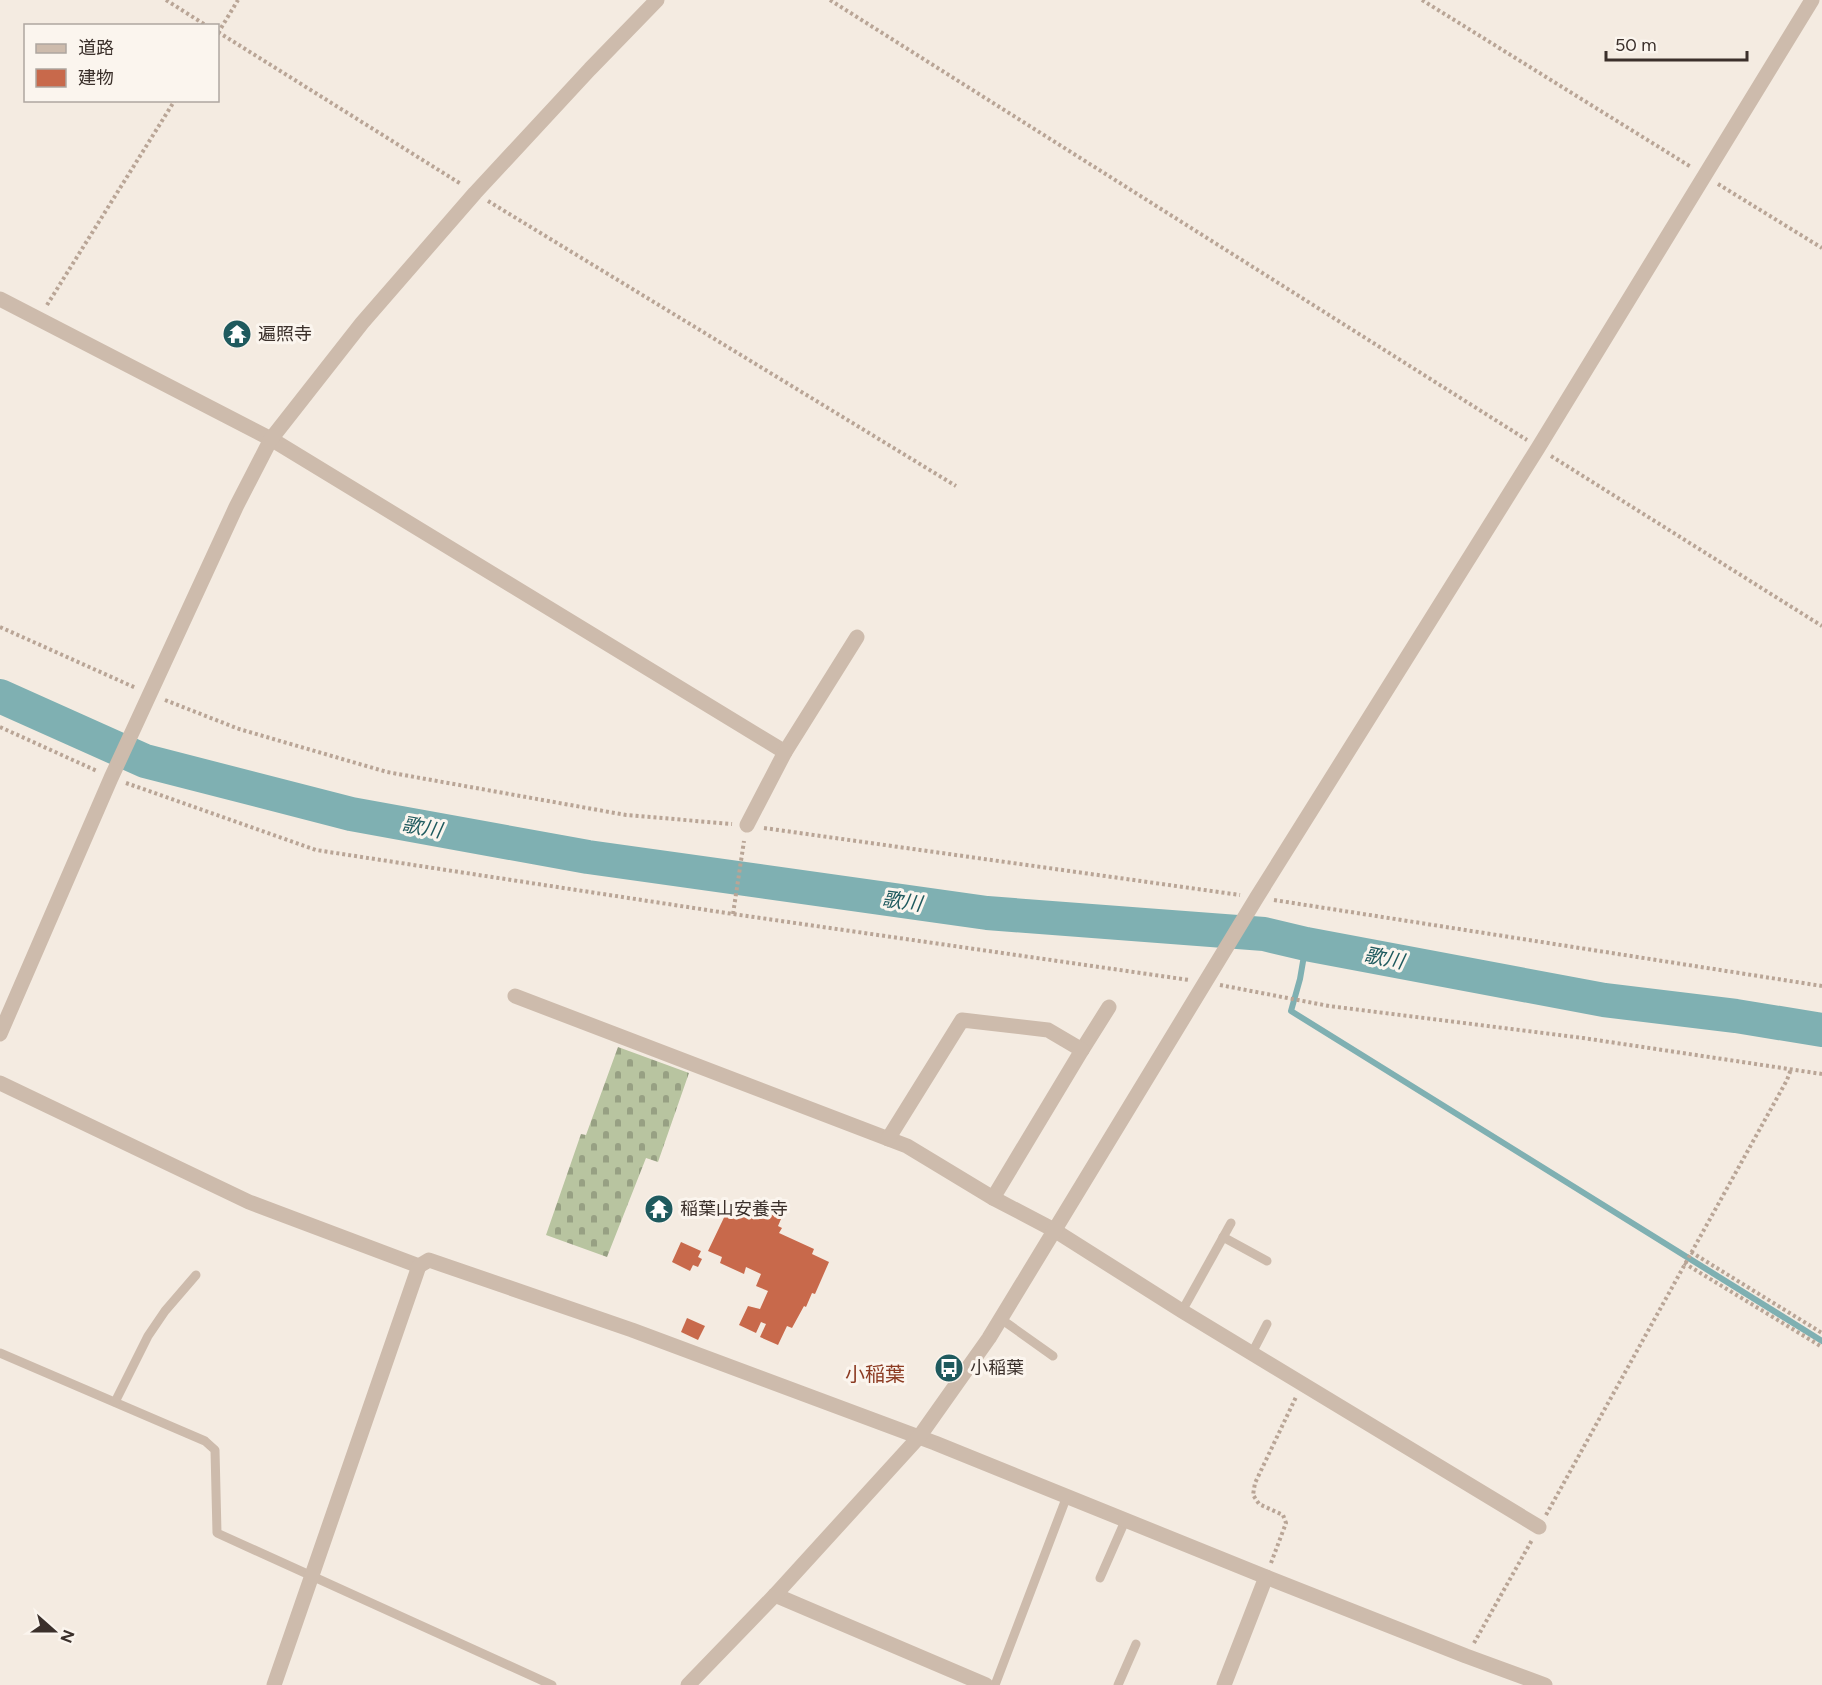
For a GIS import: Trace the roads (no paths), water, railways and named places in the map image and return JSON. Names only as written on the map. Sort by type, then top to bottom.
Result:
[{"type":"street","points":[[0,1034],[149,694],[236,507],[271,439],[362,323],[475,193],[657,0]]},
{"type":"street","points":[[688,1685],[775,1595],[919,1437],[1001,1318],[1812,0]]},
{"type":"street","points":[[0,299],[271,439],[785,752]]},
{"type":"street","points":[[747,825],[785,752],[857,637]]},
{"type":"street","points":[[515,996],[907,1146],[993,1198],[1054,1230],[1182,1311],[1539,1527]]},
{"type":"street","points":[[993,1198],[1032,1120],[1082,1050],[1109,1007]]},
{"type":"street","points":[[888,1139],[962,1020],[1048,1030],[1082,1050]]},
{"type":"street","points":[[0,1083],[249,1202],[419,1266]]},
{"type":"street","points":[[274,1685],[419,1266],[429,1260],[632,1330],[919,1437],[1266,1577],[1545,1685]]},
{"type":"street","points":[[1224,1685],[1266,1577]]},
{"type":"street","points":[[775,1595],[986,1685]]},
{"type":"lane","points":[[1182,1311],[1231,1222]]},
{"type":"lane","points":[[1223,1238],[1267,1261]]},
{"type":"lane","points":[[114,1402],[148,1335],[196,1275]]},
{"type":"lane","points":[[1001,1318],[1053,1356]]},
{"type":"lane","points":[[1252,1353],[1267,1324]]},
{"type":"lane","points":[[0,1353],[205,1441],[215,1450],[217,1533],[552,1685]]},
{"type":"lane","points":[[995,1685],[1067,1496]]},
{"type":"lane","points":[[1100,1578],[1125,1521]]},
{"type":"lane","points":[[1118,1685],[1136,1644]]},
{"type":"waterway","name":"歌川","points":[[0,696],[145,761],[351,814],[588,857],[987,913],[1264,934],[1306,944],[1604,1000],[1736,1016],[1822,1030]]},
{"type":"waterway","points":[[1306,944],[1291,1011],[1822,1341]]},
{"type":"waterway","points":[[1816,1029],[1822,1019]]},
{"type":"place","name":"遍照寺","points":[[237,334]]},
{"type":"place","name":"稲葉山安養寺","points":[[659,1209]]},
{"type":"place","name":"小稲葉","points":[[949,1368]]},
{"type":"district","name":"小稲葉","points":[[875,1374]]}]
